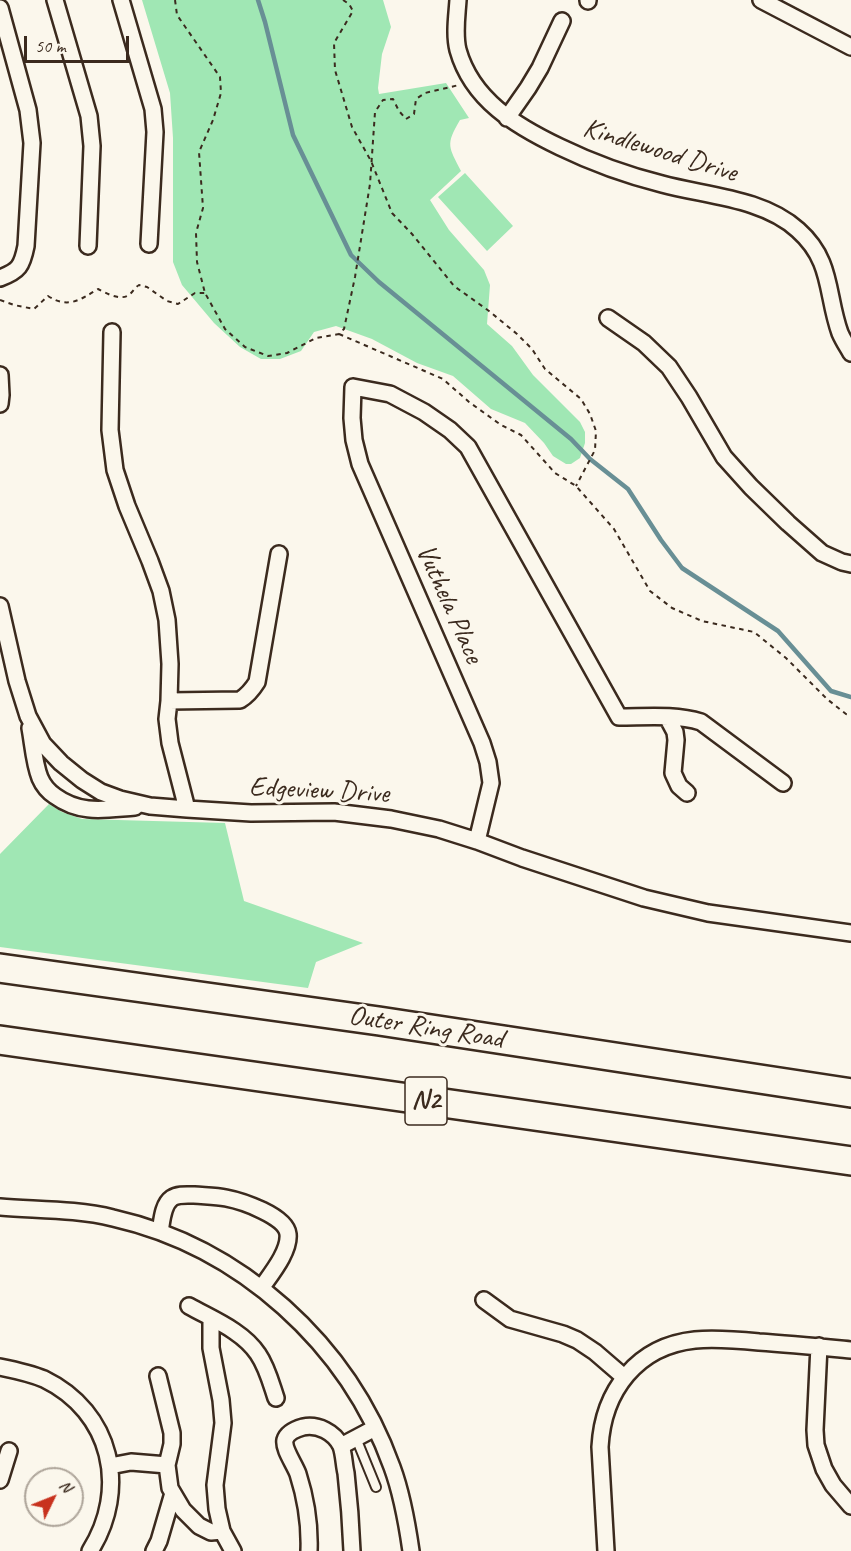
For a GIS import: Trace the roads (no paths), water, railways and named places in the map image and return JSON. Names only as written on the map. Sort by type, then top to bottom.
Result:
[{"type":"highway","name":"Outer Ring Road","points":[[0,968],[379,1021],[851,1093]]},
{"type":"highway","name":"N2","points":[[0,1040],[851,1161]]},
{"type":"street","points":[[55,0],[89,116],[92,146],[88,246]]},
{"type":"street","points":[[121,0],[153,109],[154,132],[148,244]]},
{"type":"street","name":"Kindlewood Drive","points":[[458,0],[456,26],[458,49],[469,75],[485,98],[507,118],[529,132],[609,169],[758,206],[778,214],[799,230],[816,250],[826,273],[840,334],[851,353]]},
{"type":"street","points":[[761,0],[851,47]]},
{"type":"street","points":[[0,8],[28,110],[32,143],[26,246],[22,263],[16,271],[0,278]]},
{"type":"street","points":[[507,118],[540,68],[562,21]]},
{"type":"street","points":[[608,318],[644,343],[669,367],[724,457],[751,487],[822,553],[851,564]]},
{"type":"street","points":[[112,332],[110,430],[115,470],[161,591],[167,620],[170,664],[167,719],[170,743],[187,809]]},
{"type":"street","points":[[0,375],[0,404]]},
{"type":"street","name":"Vuthela Place","points":[[477,841],[491,783],[488,762],[482,743],[360,464],[352,418],[354,387],[390,394],[424,412],[450,430],[468,447],[619,717],[666,717]]},
{"type":"street","points":[[169,701],[240,700],[253,689],[257,682],[279,554]]},
{"type":"street","name":"Edgeview Drive","points":[[0,606],[17,681],[28,716],[43,744],[60,763],[101,792],[150,806],[251,813],[334,812],[391,819],[439,829],[644,898],[708,913],[851,933]]},
{"type":"street","points":[[28,716],[40,779],[49,792],[74,807],[89,810],[150,806]]},
{"type":"street","points":[[666,717],[689,718],[701,722],[783,783]]},
{"type":"street","points":[[666,717],[675,732],[676,740],[672,773],[679,786],[687,793]]},
{"type":"street","points":[[160,1232],[166,1205],[169,1200],[178,1195],[227,1198],[275,1218],[286,1228],[287,1246],[262,1287]]},
{"type":"street","points":[[0,1208],[72,1212],[111,1217],[146,1227],[185,1242],[225,1263],[262,1287],[297,1318],[323,1346],[350,1383],[375,1428],[395,1477],[404,1508],[411,1551]]},
{"type":"street","points":[[484,1300],[510,1319],[577,1340],[624,1377]]},
{"type":"street","points":[[189,1306],[232,1330],[258,1353],[267,1370],[276,1398]]},
{"type":"street","points":[[212,1319],[211,1348],[223,1423],[215,1485],[217,1509],[222,1531],[233,1551]]},
{"type":"street","points":[[606,1551],[601,1432],[610,1398],[624,1377],[636,1365],[660,1350],[695,1340],[733,1340],[851,1350]]},
{"type":"street","points":[[819,1346],[816,1445],[833,1485],[851,1506]]},
{"type":"street","points":[[0,1367],[43,1379],[70,1396],[99,1432],[110,1466],[111,1493],[109,1508],[99,1537],[90,1551]]},
{"type":"street","points":[[158,1376],[172,1433],[167,1466],[172,1493],[183,1510],[198,1526],[211,1532],[222,1531]]},
{"type":"street","points":[[309,1551],[304,1495],[284,1442],[293,1431],[313,1426],[332,1434],[341,1446],[348,1495],[352,1551]]},
{"type":"street","points":[[341,1446],[375,1428]]},
{"type":"street","points":[[0,1480],[9,1451]]},
{"type":"street","points":[[110,1466],[131,1462],[167,1466]]},
{"type":"street","points":[[154,1551],[159,1541],[172,1493]]},
{"type":"lane","points":[[356,1438],[376,1487]]},
{"type":"waterway","points":[[258,0],[293,135],[351,255],[379,282],[571,439],[590,459],[628,489],[682,568],[778,631],[831,691],[851,697]]}]
